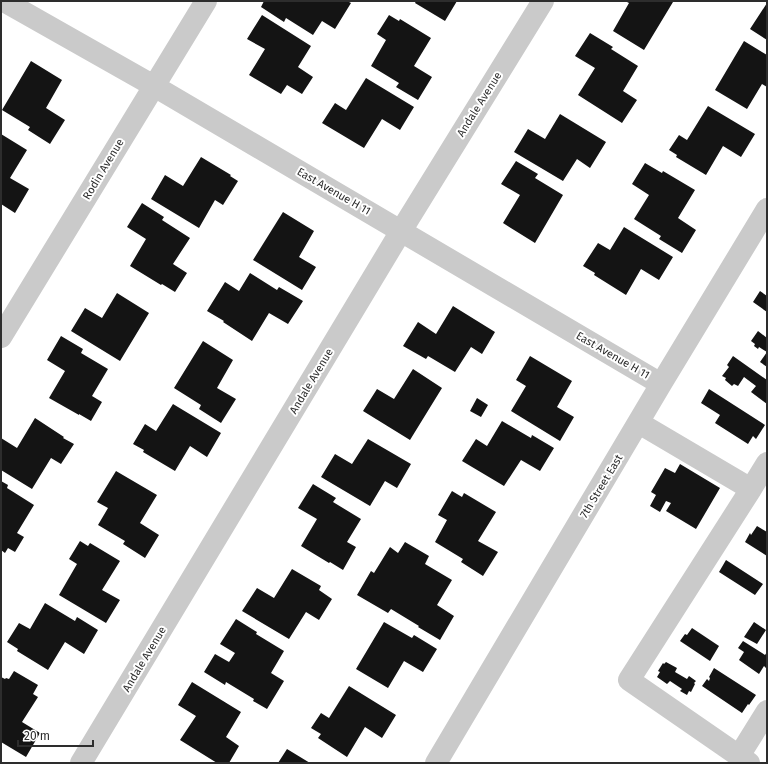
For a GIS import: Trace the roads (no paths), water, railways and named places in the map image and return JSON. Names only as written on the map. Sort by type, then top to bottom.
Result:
[{"type":"street","name":"East Avenue H 11","points":[[4,1],[154,86],[662,384]]},
{"type":"street","name":"Rodin Avenue","points":[[1,337],[206,1]]},
{"type":"street","name":"Andale Avenue","points":[[81,763],[401,231],[543,1]]},
{"type":"street","name":"7th Street East","points":[[436,763],[767,209]]},
{"type":"street","points":[[639,422],[751,489]]},
{"type":"street","points":[[767,463],[629,680],[744,760],[767,711]]}]
